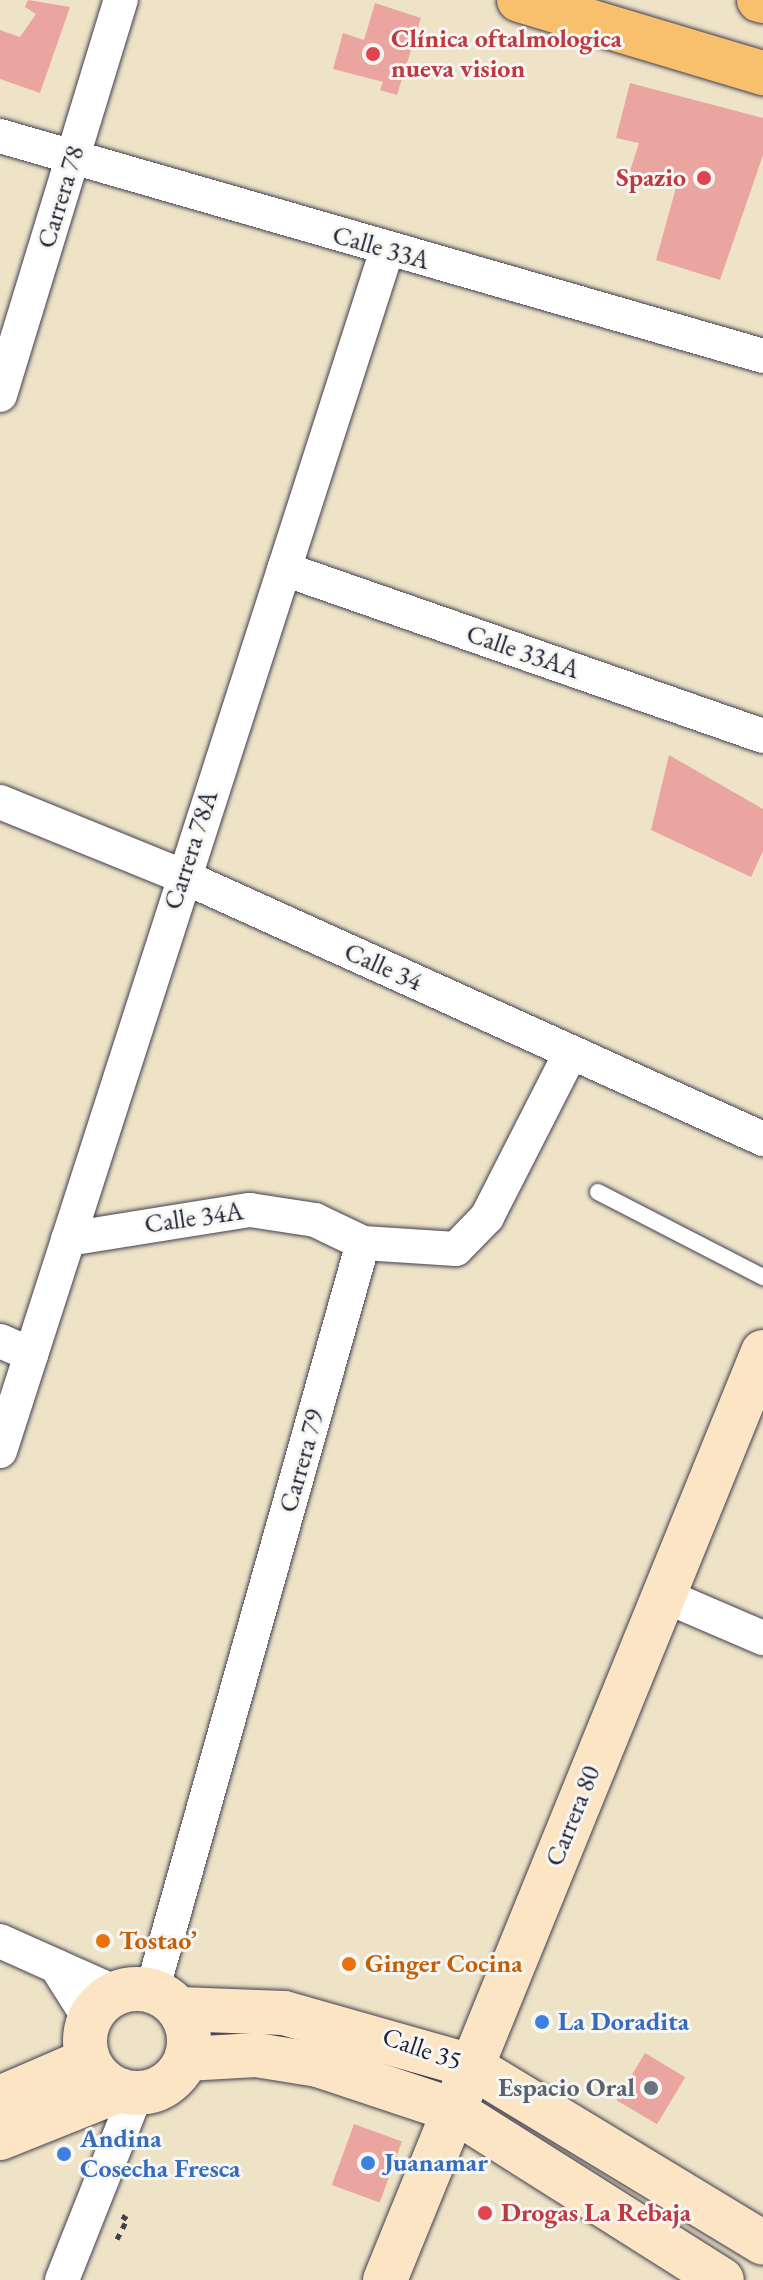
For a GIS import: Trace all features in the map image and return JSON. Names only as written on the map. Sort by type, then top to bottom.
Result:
[{"type":"main road","points":[[519,0],[763,73]]},
{"type":"street","name":"Carrera 78","points":[[0,395],[121,0]]},
{"type":"street","name":"Calle 33A","points":[[0,136],[763,356]]},
{"type":"street","name":"Carrera 78A","points":[[0,1451],[182,876],[387,250]]},
{"type":"street","name":"Calle 33AA","points":[[284,569],[763,736]]},
{"type":"street","name":"Calle 34","points":[[0,802],[182,876],[763,1139]]},
{"type":"street","points":[[363,1243],[432,1253],[468,1241],[571,1052]]},
{"type":"street","name":"Calle 34A","points":[[68,1239],[250,1210],[306,1217],[363,1243]]},
{"type":"street","name":"Carrera 79","points":[[125,2014],[363,1243]]},
{"type":"street","points":[[0,1341],[31,1354]]},
{"type":"street","name":"Carrera 80","points":[[385,2280],[763,1352]]},
{"type":"street","points":[[663,1595],[763,1638]]},
{"type":"street","name":"Calle 35","points":[[0,1941],[53,1963],[125,2014],[296,2015],[471,2066],[763,2243]]},
{"type":"street","points":[[0,2138],[128,2092],[167,2084],[186,2059],[188,2033],[125,2014]]},
{"type":"street","points":[[62,2280],[128,2092],[125,2014]]},
{"type":"street","points":[[0,2098],[125,2014]]},
{"type":"street","name":"Calle 35","points":[[186,2059],[256,2055],[318,2065],[453,2110],[722,2280]]},
{"type":"lane","points":[[598,1192],[763,1277]]},
{"type":"building","points":[[28,0],[70,7],[40,93],[0,79],[0,30],[20,37],[36,14],[25,7]]},
{"type":"building","name":"Clínica oftalmologica nueva vision","points":[[375,3],[421,18],[397,95],[380,90],[383,82],[333,69],[343,33],[364,40]]},
{"type":"building","name":"Spazio","points":[[630,83],[763,118],[763,155],[720,280],[656,260],[677,184],[630,171],[639,143],[616,138]]},
{"type":"building","points":[[669,755],[763,809],[763,851],[751,877],[651,830]]},
{"type":"building","name":"Espacio Oral","points":[[645,2053],[685,2077],[657,2124],[617,2100]]},
{"type":"building","name":"Juanamar","points":[[354,2124],[402,2141],[380,2203],[332,2185]]},
{"type":"place","name":"Clínica oftalmologica nueva vision","points":[[373,54]]},
{"type":"place","name":"Spazio","points":[[704,178]]},
{"type":"place","name":"Tostao’","points":[[103,1941]]},
{"type":"place","name":"Ginger Cocina","points":[[349,1964]]},
{"type":"place","name":"La Doradita","points":[[542,2022]]},
{"type":"place","name":"Espacio Oral","points":[[651,2088]]},
{"type":"place","name":"Andina Cosecha Fresca","points":[[64,2154]]},
{"type":"place","name":"Juanamar","points":[[368,2163]]},
{"type":"place","name":"Drogas La Rebaja","points":[[485,2213]]}]
